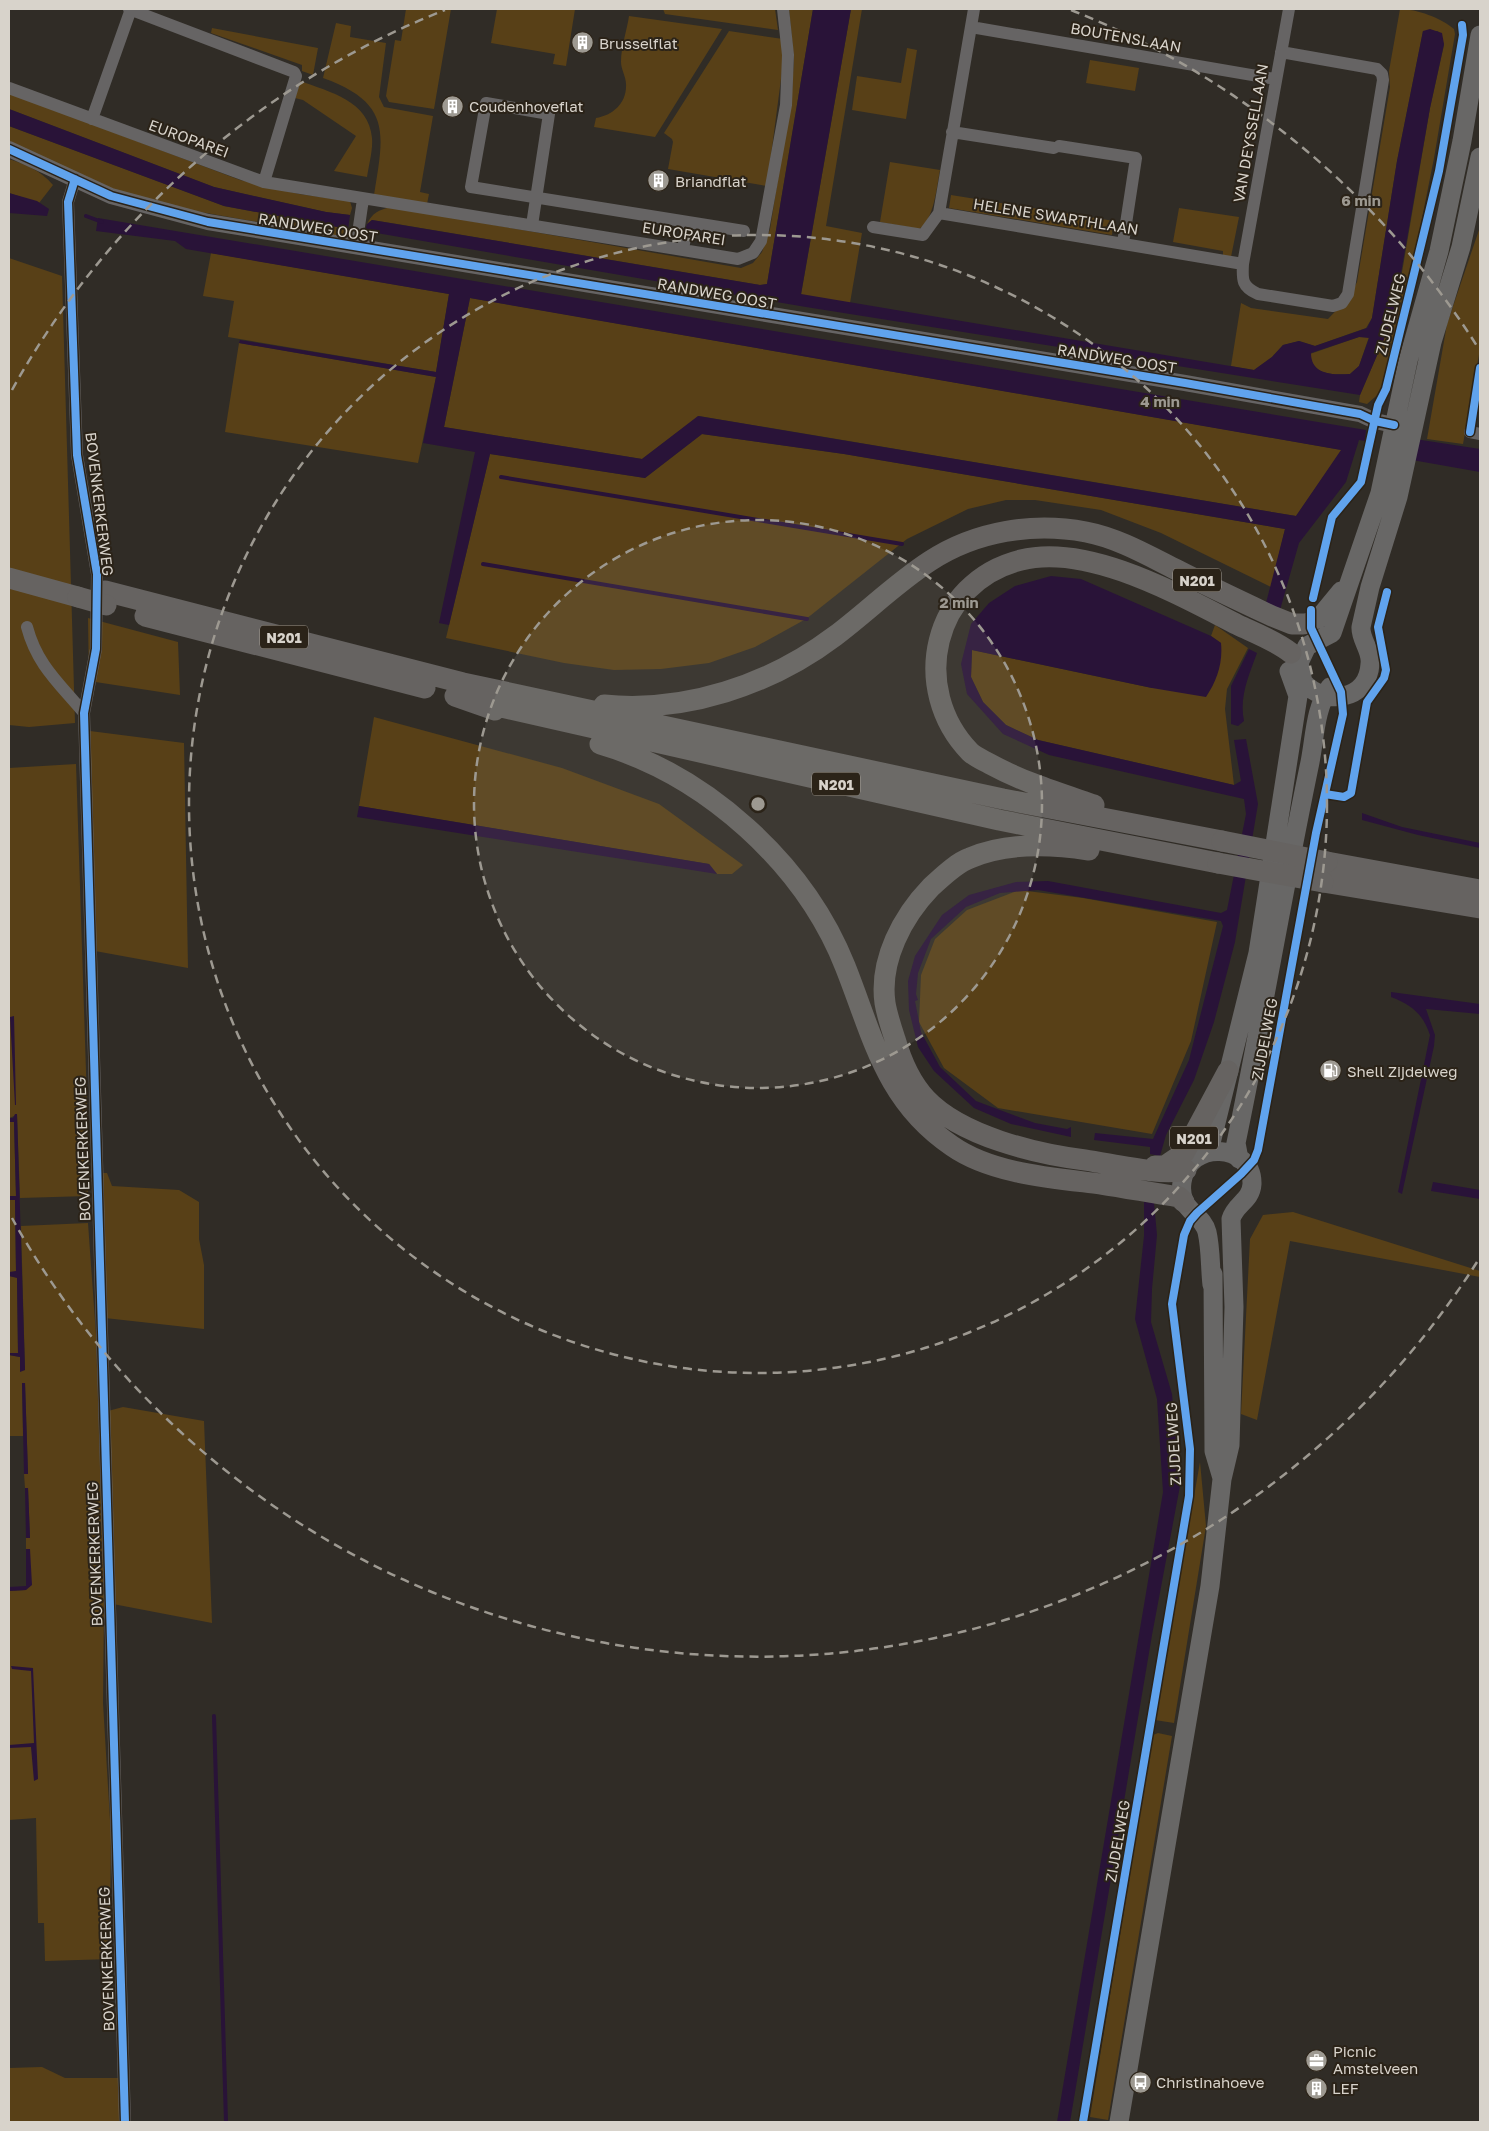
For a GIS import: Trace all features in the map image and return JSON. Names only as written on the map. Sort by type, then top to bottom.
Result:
[{"type":"highway","name":"N201","points":[[459,690],[524,691],[564,701],[618,706],[670,705],[717,694],[767,677],[802,658],[834,637],[930,561],[979,538],[1018,529],[1068,529],[1104,537],[1150,556],[1292,624],[1304,644]]},
{"type":"highway","name":"N201","points":[[1156,828],[1014,777],[972,753],[950,727],[937,692],[935,668],[940,636],[953,608],[974,584],[1000,568],[1020,560],[1041,557],[1082,561],[1121,572],[1215,614],[1304,644]]},
{"type":"highway","name":"N201","points":[[9,565],[78,591]]},
{"type":"highway","name":"N201","points":[[9,578],[78,591],[459,690],[999,820],[1218,863]]},
{"type":"highway","name":"N201","points":[[459,690],[705,736],[1222,841],[1325,872],[1480,908]]},
{"type":"highway","name":"N201","points":[[459,690],[536,725],[628,752],[711,797],[761,841],[797,879],[826,924],[845,964],[880,1058],[899,1095],[917,1119],[953,1147],[998,1168],[1030,1175],[1111,1186],[1139,1184],[1186,1189]]},
{"type":"highway","name":"N201","points":[[1186,1189],[1176,1172],[1156,1172],[1130,1166],[1071,1158],[1007,1142],[966,1129],[926,1099],[901,1061],[885,1002],[887,966],[900,929],[914,905],[940,878],[968,858],[1008,846],[1074,848],[1147,859],[1325,872],[1480,890]]},
{"type":"highway","name":"N201","points":[[1130,1166],[1165,1166],[1184,1153],[1228,1071]]},
{"type":"main road","name":"ZIJDELWEG","points":[[1304,644],[1349,580],[1374,514],[1408,361],[1439,251],[1462,141],[1480,35]]},
{"type":"main road","points":[[1304,644],[1290,675],[1319,692],[1354,693],[1363,674],[1357,640],[1352,626],[1370,587],[1396,505],[1432,342],[1461,247],[1480,157]]},
{"type":"main road","name":"ZIJDELWEG","points":[[1304,644],[1318,620],[1349,580]]},
{"type":"main road","points":[[1304,644],[1344,635],[1357,640]]},
{"type":"main road","points":[[1304,644],[1319,692]]},
{"type":"main road","name":"ZIJDELWEG","points":[[1212,1152],[1210,1147],[1258,953],[1298,696],[1319,692],[1310,765],[1295,831],[1274,952],[1236,1143],[1244,1156]]},
{"type":"main road","points":[[1186,1189],[1204,1166],[1215,1159],[1212,1152]]},
{"type":"main road","points":[[1212,1152],[1244,1156],[1260,1168],[1258,1201],[1250,1211],[1237,1217],[1194,1216],[1186,1189],[1191,1163],[1212,1152]]},
{"type":"main road","points":[[1206,1217],[1215,1230],[1212,1285],[1214,1451],[1222,1479]]},
{"type":"main road","points":[[1120,2122],[1210,1586],[1222,1479],[1230,1445],[1237,1217]]},
{"type":"street","points":[[92,119],[130,9],[294,72],[296,76],[264,182]]},
{"type":"street","name":"EUROPAREI","points":[[9,88],[264,182],[738,258],[752,253],[761,241],[786,105],[788,55],[783,9]]},
{"type":"street","points":[[873,227],[923,235],[938,213],[974,9]]},
{"type":"street","name":"VAN DEYSSELLAAN","points":[[1281,52],[1377,69],[1382,74],[1383,80],[1348,294],[1342,303],[1333,306],[1258,294],[1247,289],[1242,282],[1243,264],[1276,79],[1281,52],[1289,9]]},
{"type":"street","name":"BOUTENSLAAN","points":[[970,27],[1276,79]]},
{"type":"street","points":[[532,225],[536,197],[549,114],[486,103],[471,187],[536,197],[744,231]]},
{"type":"street","points":[[952,132],[1136,158],[1123,243]]},
{"type":"street","name":"RANDWEG OOST","points":[[9,149],[111,196],[161,212],[208,222],[1185,383],[1360,414],[1377,412],[1395,423]]},
{"type":"street","name":"BOVENKERKERWEG","points":[[75,179],[68,202],[77,455],[97,574],[96,649],[84,713],[125,2122]]},
{"type":"street","points":[[356,247],[363,199]]},
{"type":"street","name":"HELENE SWARTHLAAN","points":[[938,213],[1243,264]]},
{"type":"street","points":[[684,249],[688,222]]},
{"type":"street","points":[[28,627],[32,646],[44,668],[84,713]]},
{"type":"shaded area","points":[[406,9],[451,9],[434,109],[389,102],[386,96],[395,40],[401,41]]},
{"type":"shaded area","points":[[497,9],[575,9],[566,66],[553,64],[555,54],[491,43]]},
{"type":"shaded area","points":[[663,9],[775,9],[778,30],[665,14]]},
{"type":"shaded area","points":[[789,9],[813,9],[767,284],[760,285],[372,220],[367,224],[376,212],[390,207],[741,268],[753,263],[762,252],[770,229],[792,91],[794,59]]},
{"type":"shaded area","points":[[813,9],[851,9],[801,294],[1254,370],[1272,357],[1283,345],[1299,341],[1315,346],[1367,328],[1372,318],[1397,161],[1423,31],[1430,29],[1442,33],[1444,44],[1430,108],[1398,290],[1390,325],[1360,395],[806,307],[365,231],[367,224],[372,220],[760,285],[767,284]],"holes":[[[1359,337],[1369,338],[1359,366],[1350,374],[1330,374],[1324,372],[1319,370],[1312,360],[1311,353]]]},
{"type":"shaded area","points":[[851,9],[862,9],[826,226],[862,233],[850,303],[801,295]]},
{"type":"shaded area","points":[[1400,9],[1421,12],[1436,18],[1454,29],[1455,34],[1434,158],[1391,374],[1382,391],[1367,404],[1359,402],[1360,395],[1390,325],[1399,290],[1430,108],[1444,45],[1438,31],[1423,31],[1397,161],[1372,318],[1366,328],[1315,346],[1299,341],[1283,345],[1272,357],[1254,370],[1231,366],[1241,303],[1251,308],[1328,319],[1350,296],[1357,282],[1390,87],[1389,71]]},
{"type":"shaded area","points":[[629,16],[722,29],[655,137],[594,127],[596,118],[608,114],[618,107],[626,91],[621,56]]},
{"type":"shaded area","points":[[336,23],[351,26],[350,37],[386,43],[379,97],[384,107],[433,116],[420,192],[429,194],[427,204],[374,195],[380,154],[378,123],[372,110],[361,98],[323,78]]},
{"type":"shaded area","points":[[212,28],[318,48],[313,75],[302,71],[302,65],[211,33]]},
{"type":"shaded area","points":[[729,31],[783,39],[784,56],[767,186],[668,169],[673,142],[664,133]]},
{"type":"shaded area","points":[[907,48],[917,50],[906,119],[852,110],[857,76],[901,83]]},
{"type":"shaded area","points":[[1090,60],[1139,68],[1135,91],[1086,83]]},
{"type":"shaded area","points":[[300,81],[335,94],[356,107],[364,115],[372,138],[367,177],[334,171],[356,136],[303,100],[295,98]]},
{"type":"shaded area","points":[[9,93],[240,180],[299,194],[350,201],[352,208],[350,215],[326,212],[214,187],[9,109]]},
{"type":"shaded area","points":[[9,109],[214,187],[326,212],[350,215],[348,229],[224,206],[9,126]]},
{"type":"shaded area","points":[[9,126],[224,206],[348,229],[343,237],[144,202],[9,145]]},
{"type":"shaded area","points":[[9,159],[33,169],[43,175],[53,185],[39,203],[9,193]]},
{"type":"shaded area","points":[[890,162],[940,170],[931,211],[924,225],[919,229],[880,222]]},
{"type":"shaded area","points":[[9,193],[37,201],[49,209],[47,216],[9,213]]},
{"type":"shaded area","points":[[951,195],[1114,221],[1112,235],[949,208]]},
{"type":"shaded area","points":[[1179,208],[1239,217],[1231,257],[1223,255],[1223,251],[1173,242]]},
{"type":"shaded area","points":[[98,218],[1366,430],[1365,441],[1359,440],[1346,482],[1299,543],[1280,610],[1266,603],[1285,529],[844,454],[702,434],[645,478],[490,454],[449,625],[439,623],[475,452],[423,443],[436,377],[239,343],[240,340],[436,372],[449,294],[186,249],[175,241],[96,231]],"holes":[[[470,298],[1341,450],[1296,516],[698,416],[642,459],[444,427]]]},
{"type":"shaded area","points":[[1480,227],[1480,349],[1463,444],[1427,439],[1447,324]]},
{"type":"shaded area","points":[[211,253],[449,294],[436,372],[228,337],[234,301],[203,296]]},
{"type":"shaded area","points":[[9,258],[62,276],[75,723],[29,727],[9,725]]},
{"type":"shaded area","points":[[470,298],[1342,450],[1296,516],[699,416],[642,459],[444,427]]},
{"type":"shaded area","points":[[1359,337],[1369,337],[1359,366],[1350,374],[1330,374],[1324,372],[1319,370],[1312,361],[1310,354]]},
{"type":"shaded area","points":[[239,343],[436,377],[418,463],[225,432]]},
{"type":"shaded area","points":[[702,434],[844,454],[1285,529],[1271,587],[1161,533],[1101,510],[1035,500],[1006,500],[968,509],[907,539],[806,619],[755,647],[709,663],[661,669],[614,670],[564,663],[446,638],[490,454],[645,478]]},
{"type":"shaded area","points":[[1415,439],[1480,449],[1480,472],[1412,460]]},
{"type":"shaded area","points":[[1051,576],[1081,579],[1211,636],[1221,643],[1221,658],[1218,672],[1206,697],[1152,688],[972,650],[971,677],[983,702],[1006,725],[1038,740],[1234,785],[1241,781],[1234,740],[1246,739],[1258,804],[1235,942],[1214,1022],[1194,1080],[1166,1135],[1160,1156],[1150,1154],[1150,1147],[1094,1140],[1095,1133],[1153,1139],[1189,1060],[1223,926],[1221,921],[1038,890],[1000,893],[966,907],[931,939],[918,973],[916,994],[918,1000],[915,1001],[921,1032],[940,1067],[976,1101],[1035,1123],[1067,1129],[1071,1127],[1071,1137],[1011,1124],[974,1108],[934,1071],[918,1047],[909,1010],[908,981],[915,956],[942,915],[969,895],[1016,882],[1048,881],[1221,913],[1227,910],[1246,814],[1244,799],[1049,755],[1003,734],[967,694],[961,664],[971,624],[989,603],[1015,586]]},
{"type":"shaded area","points":[[88,618],[178,642],[180,695],[89,681]]},
{"type":"shaded area","points":[[1215,625],[1248,648],[1227,689],[1225,709],[1234,785],[1038,740],[1006,725],[983,702],[971,677],[972,650],[1152,688],[1221,643],[1211,636]]},
{"type":"shaded area","points":[[1249,649],[1257,653],[1244,695],[1244,721],[1238,726],[1231,724],[1231,686]]},
{"type":"shaded area","points":[[374,717],[562,768],[659,804],[743,865],[732,874],[717,874],[709,864],[359,806]]},
{"type":"shaded area","points":[[90,731],[184,743],[188,968],[95,951]]},
{"type":"shaded area","points":[[76,764],[87,1102],[88,1196],[20,1198],[17,1115],[9,1118],[9,768]]},
{"type":"shaded area","points":[[359,806],[709,864],[717,874],[357,817]]},
{"type":"shaded area","points":[[1362,813],[1402,827],[1480,843],[1480,848],[1418,835],[1362,820]]},
{"type":"shaded area","points":[[1019,890],[1083,898],[1217,922],[1191,1041],[1152,1134],[998,1108],[944,1068],[919,1022],[921,975],[935,939],[967,910]]},
{"type":"shaded area","points":[[1391,992],[1480,1004],[1480,1014],[1426,1009],[1435,1035],[1434,1046],[1402,1194],[1398,1192],[1430,1035],[1424,1021],[1416,1011],[1405,1003],[1391,997]]},
{"type":"shaded area","points":[[14,1016],[16,1105],[10,1017]]},
{"type":"shaded area","points":[[17,1114],[25,1370],[20,1372],[20,1357],[9,1355],[9,1353],[18,1353],[17,1278],[9,1276],[9,1272],[16,1271],[15,1200],[9,1200],[9,1196],[16,1196],[14,1122],[9,1122],[9,1118],[13,1118]]},
{"type":"shaded area","points":[[9,1122],[14,1122],[16,1196],[9,1196]]},
{"type":"shaded area","points":[[101,1173],[107,1173],[112,1186],[179,1190],[199,1202],[199,1239],[204,1265],[204,1329],[105,1318]]},
{"type":"shaded area","points":[[1433,1182],[1480,1190],[1480,1199],[1431,1191]]},
{"type":"shaded area","points":[[9,1200],[15,1200],[16,1272],[9,1272]]},
{"type":"shaded area","points":[[1144,1202],[1154,1203],[1157,1235],[1151,1322],[1172,1394],[1180,1486],[1152,1635],[1070,2122],[1057,2122],[1163,1492],[1157,1399],[1135,1319],[1144,1236]]},
{"type":"shaded area","points":[[1293,1212],[1480,1271],[1480,1277],[1290,1241],[1257,1420],[1241,1414],[1250,1239],[1263,1215]]},
{"type":"shaded area","points":[[88,1223],[96,1335],[104,1601],[103,1703],[111,1837],[110,1921],[112,1959],[45,1961],[44,1923],[38,1923],[36,1818],[9,1820],[9,1591],[26,1590],[30,1549],[26,1549],[26,1538],[30,1538],[28,1488],[25,1488],[24,1474],[28,1473],[25,1383],[22,1383],[23,1436],[9,1436],[9,1355],[20,1357],[20,1371],[25,1370],[21,1226]]},
{"type":"shaded area","points":[[9,1276],[17,1277],[18,1354],[9,1353]]},
{"type":"shaded area","points":[[22,1383],[25,1383],[28,1474],[24,1474]]},
{"type":"shaded area","points":[[123,1407],[204,1421],[212,1623],[113,1604],[108,1411]]},
{"type":"shaded area","points":[[1200,1462],[1206,1526],[1174,1723],[1155,1720]]},
{"type":"shaded area","points":[[25,1488],[28,1488],[30,1538],[26,1538]]},
{"type":"shaded area","points":[[26,1549],[30,1549],[32,1585],[26,1590],[9,1591],[9,1587],[26,1586]]},
{"type":"shaded area","points":[[11,1666],[33,1668],[38,1779],[34,1781],[31,1747],[9,1748],[9,1745],[34,1743],[31,1671],[12,1669]]},
{"type":"shaded area","points":[[1158,1733],[1172,1736],[1108,2120],[1090,2117],[1153,1735]]},
{"type":"shaded area","points":[[42,2067],[65,2078],[120,2078],[121,2122],[9,2122],[9,2068]]},
{"type":"waterway","points":[[86,216],[102,222]]},
{"type":"waterway","points":[[501,477],[902,544]]},
{"type":"waterway","points":[[483,564],[807,619]]},
{"type":"waterway","points":[[214,1716],[226,2122]]},
{"type":"cycle path","points":[[1313,598],[1332,517],[1361,482],[1378,405],[1386,389],[1439,171],[1463,35],[1462,25]]},
{"type":"cycle path","points":[[9,149],[111,196],[208,222],[1185,383],[1360,414],[1375,421],[1394,425]]},
{"type":"cycle path","points":[[75,179],[68,202],[77,455],[97,574],[96,649],[84,713],[125,2122]]},
{"type":"cycle path","points":[[1470,432],[1480,368]]},
{"type":"cycle path","points":[[1325,794],[1344,797],[1351,793],[1367,702],[1384,678],[1386,670],[1378,627],[1387,592]]},
{"type":"cycle path","points":[[1083,2122],[1189,1496],[1190,1449],[1172,1304],[1184,1235],[1190,1221],[1241,1174],[1254,1160],[1258,1150],[1316,833],[1343,714],[1341,692],[1311,628],[1311,610]]},
{"type":"place","name":"Brusselflat","points":[[583,43]]},
{"type":"place","name":"Coudenhoveflat","points":[[453,106]]},
{"type":"place","name":"Briandflat","points":[[659,181]]},
{"type":"place","name":"Shell Zijdelweg","points":[[1331,1071]]},
{"type":"place","name":"Picnic Amstelveen","points":[[1317,2060]]},
{"type":"place","name":"Christinahoeve","points":[[1140,2082]]},
{"type":"place","name":"LEF","points":[[1316,2088]]}]
